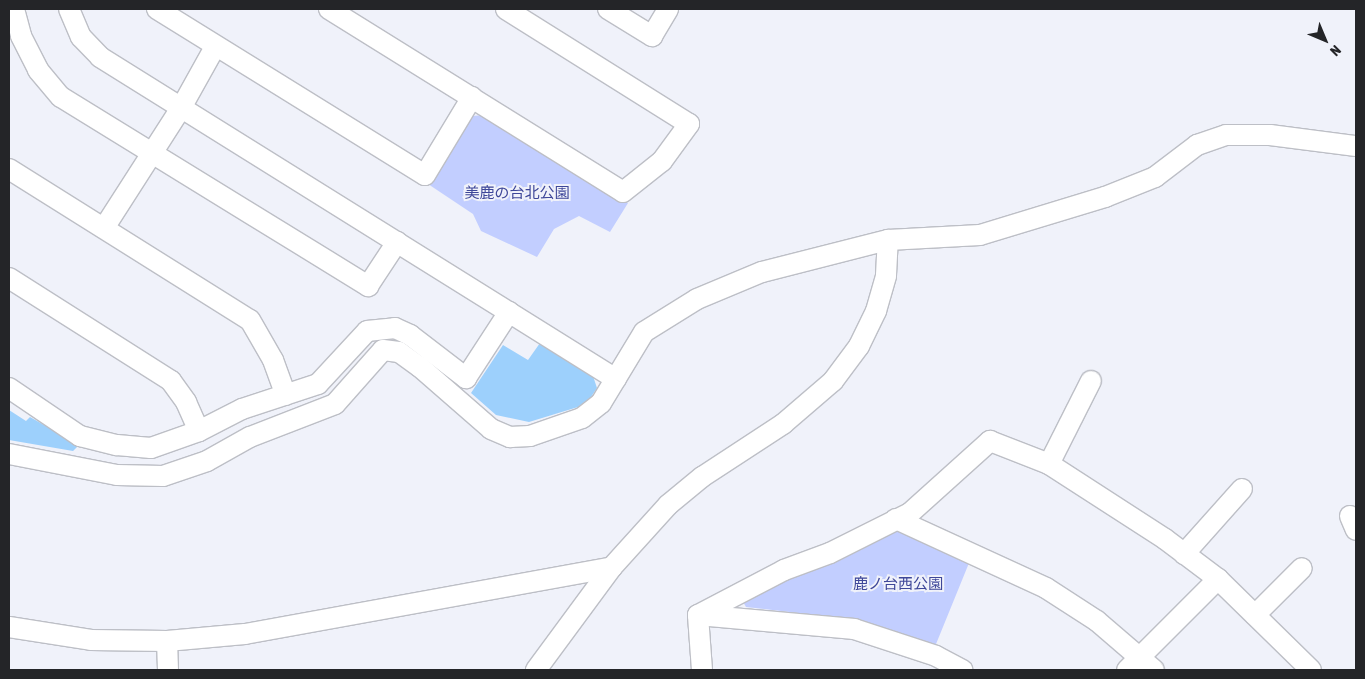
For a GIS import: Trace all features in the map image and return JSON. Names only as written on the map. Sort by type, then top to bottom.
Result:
[{"type":"street","points":[[69,9],[81,37],[100,57],[616,379]]},
{"type":"street","points":[[157,9],[215,47],[425,175],[472,97]]},
{"type":"street","points":[[329,9],[623,192],[662,161],[689,124],[506,9]]},
{"type":"street","points":[[608,9],[652,36],[668,9]]},
{"type":"street","points":[[13,17],[46,83],[61,97],[368,286],[397,242]]},
{"type":"street","points":[[104,228],[181,108],[215,47]]},
{"type":"street","points":[[9,454],[117,475],[163,476],[206,461],[250,437],[335,404],[383,350],[399,352],[491,429],[510,437],[559,428],[582,418],[601,403],[616,379],[624,360],[644,332],[697,299],[762,272],[888,240],[980,235],[1096,200],[1155,177],[1197,145],[1226,135],[1270,135],[1356,146]]},
{"type":"street","points":[[9,169],[250,320],[273,360],[286,395]]},
{"type":"street","points":[[536,670],[612,567],[649,525],[702,477],[783,424],[833,382],[859,346],[876,311],[886,275],[888,240]]},
{"type":"street","points":[[9,278],[171,381],[186,402],[200,431]]},
{"type":"street","points":[[9,388],[80,436],[117,445],[152,448],[200,431],[242,409],[318,384],[356,340],[367,332],[380,329],[395,328],[410,335],[466,378],[508,312]]},
{"type":"street","points":[[1049,464],[1091,381]]},
{"type":"street","points":[[698,615],[784,570],[830,553],[910,513],[944,485],[990,441],[1049,464],[1184,554],[1218,579],[1310,670]]},
{"type":"street","points":[[1184,554],[1242,489]]},
{"type":"street","points":[[896,519],[1046,588],[1097,621],[1141,666],[1218,579]]},
{"type":"street","points":[[9,628],[91,640],[167,640],[245,634],[612,567]]},
{"type":"street","points":[[1255,615],[1302,568]]},
{"type":"street","points":[[698,615],[702,670]]},
{"type":"street","points":[[698,615],[854,629],[936,656],[962,670]]},
{"type":"street","points":[[167,640],[168,670]]},
{"type":"green space","name":"美鹿の台北公園","points":[[485,115],[628,203],[610,232],[579,216],[554,229],[537,257],[481,231],[473,214],[428,184],[472,116]]},
{"type":"green space","name":"鹿ノ台西公園","points":[[898,531],[969,563],[934,649],[858,620],[746,607],[742,600]]},
{"type":"shaded area","points":[[540,343],[592,373],[597,388],[591,397],[578,407],[529,422],[496,415],[471,393],[503,345],[528,360]]},
{"type":"shaded area","points":[[9,410],[26,421],[30,417],[79,445],[73,451],[9,440]]}]
